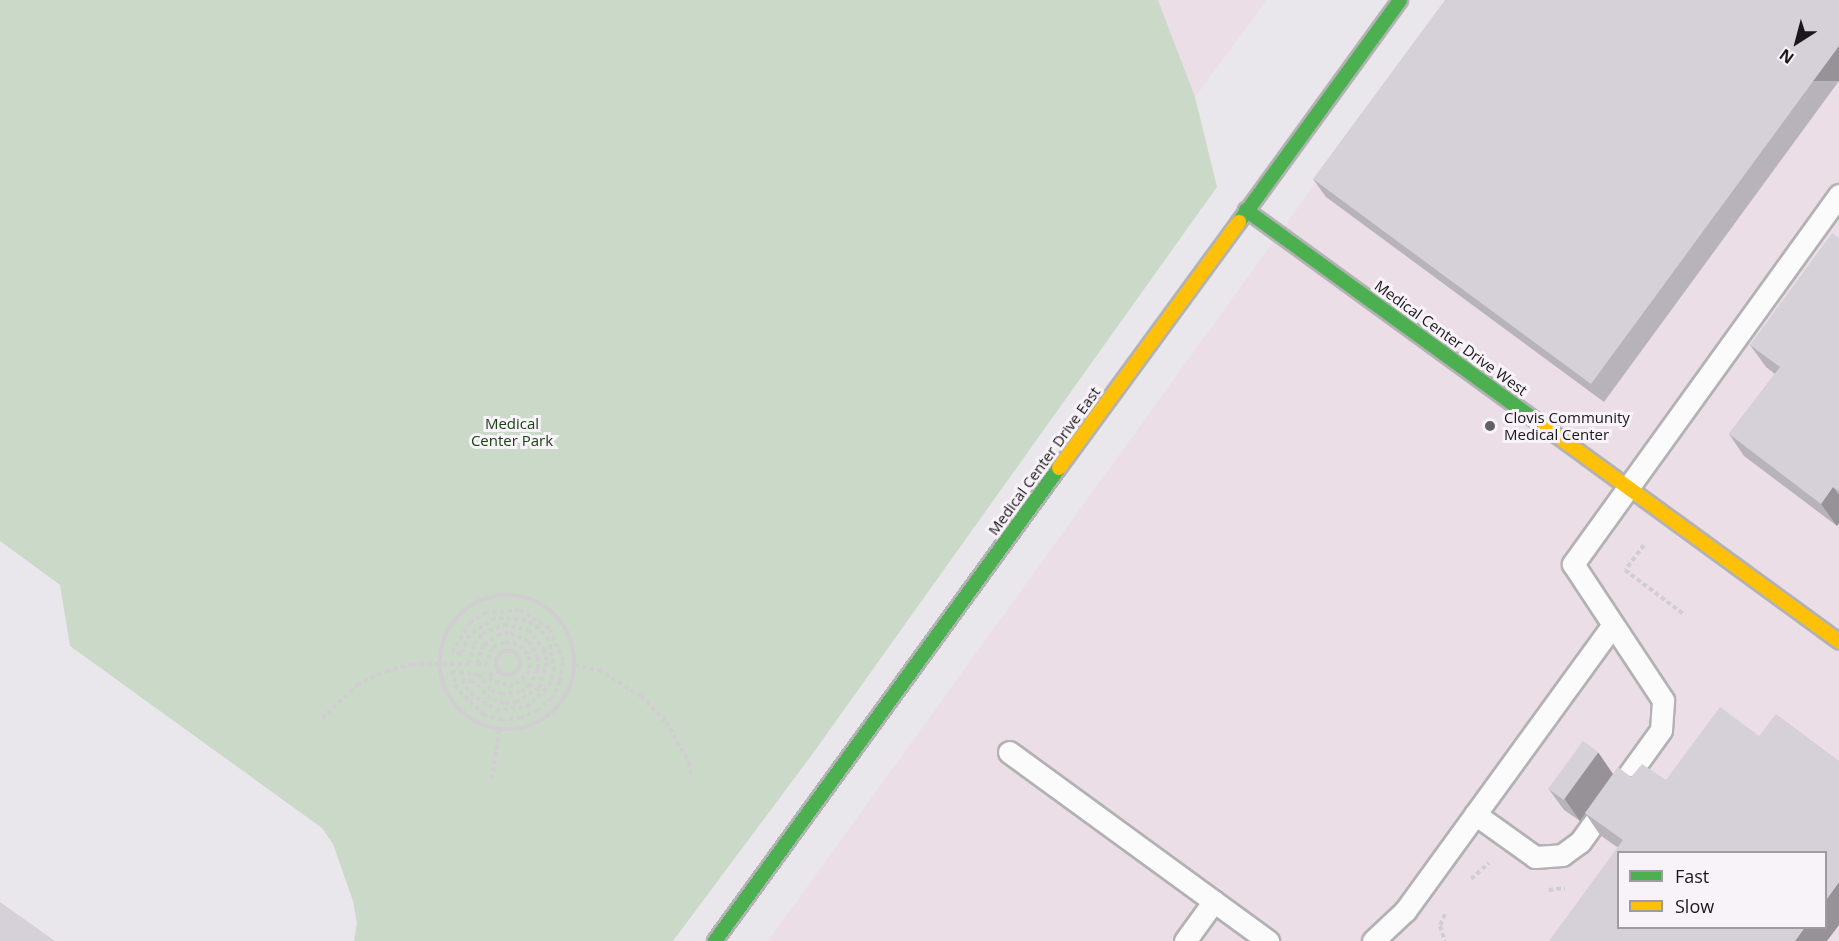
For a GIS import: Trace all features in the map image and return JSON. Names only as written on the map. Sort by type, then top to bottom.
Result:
[{"type":"street","name":"Medical Center Drive East","points":[[715,941],[1400,0]]},
{"type":"street","name":"Medical Center Drive West","points":[[1246,210],[1839,641]]},
{"type":"lane","points":[[1475,814],[1535,857],[1562,855],[1580,842],[1661,730],[1664,715],[1663,700],[1573,564],[1839,195]]},
{"type":"lane","points":[[1373,941],[1405,910],[1612,626]]},
{"type":"lane","points":[[1009,752],[1268,941]]},
{"type":"lane","points":[[1185,941],[1214,901]]},
{"type":"path","points":[[1647,541],[1625,570],[1685,615]]},
{"type":"path","points":[[503,594],[526,597],[546,607],[562,622],[572,643],[574,665],[570,687],[559,706],[542,721],[521,729],[499,730],[478,723],[459,711],[446,692],[440,662],[448,628],[462,610],[481,599],[503,594]]},
{"type":"path","points":[[322,718],[357,685],[386,671],[440,662],[469,664],[474,644],[492,628],[504,624],[528,630],[544,649],[547,662],[542,682],[529,697],[504,703],[491,699],[473,681],[462,680],[470,693],[496,710],[527,706],[549,686],[554,671],[549,640],[539,628],[526,620],[495,618],[469,635],[461,654],[452,652],[470,622],[485,613],[520,610],[550,629],[563,662],[560,681],[552,698],[538,710],[521,718],[502,720],[484,715],[457,689],[453,671],[478,674],[491,690],[501,694],[521,692],[529,687],[538,669],[538,658],[528,641],[510,633],[500,634],[483,645],[477,664],[485,666],[493,647],[505,642],[520,645],[529,656],[530,671],[514,686],[492,681],[489,675],[500,671]]},
{"type":"path","points":[[502,654],[516,654],[520,665],[517,671],[506,675],[500,671],[497,660],[502,654]]},
{"type":"path","points":[[574,665],[599,670],[622,681],[656,710],[681,747],[691,775]]},
{"type":"path","points":[[492,779],[499,730]]},
{"type":"path","points":[[1465,887],[1485,862],[1497,866]]},
{"type":"path","points":[[1546,890],[1573,886]]},
{"type":"path","points":[[1445,941],[1440,926],[1450,906]]},
{"type":"shaded area","points":[[1158,0],[1267,0],[1195,97]]},
{"type":"shaded area","name":"Clovis Community Medical Center","points":[[1448,0],[1839,0],[1839,941],[768,941]]},
{"type":"green space","name":"Medical Center Park","points":[[0,0],[1158,0],[1195,97],[1217,187],[811,756],[673,941],[354,941],[357,923],[353,901],[333,844],[322,828],[70,646],[60,585],[0,541]]},
{"type":"building","points":[[1445,0],[1839,0],[1839,46],[1591,384],[1313,179]]},
{"type":"building","points":[[1832,233],[1839,238],[1839,491],[1833,487],[1821,504],[1729,434],[1780,367],[1750,345]]},
{"type":"building","points":[[1720,707],[1759,736],[1776,714],[1839,761],[1839,882],[1827,899],[1827,851],[1617,851],[1617,929],[1804,929],[1795,941],[1549,941],[1623,840],[1585,813],[1618,767],[1631,777],[1642,764],[1666,780]]},
{"type":"building","points":[[1583,741],[1598,752],[1564,800],[1548,789]]},
{"type":"building","points":[[0,902],[55,941],[0,941]]},
{"type":"traffic: fast","points":[[1239,222],[1400,0]]},
{"type":"traffic: fast","points":[[1246,210],[1545,427]]},
{"type":"traffic: fast","points":[[715,941],[1059,468]]},
{"type":"traffic: slow","points":[[1059,468],[1239,222]]},
{"type":"traffic: slow","points":[[1545,427],[1839,641]]},
{"type":"place","name":"Clovis Community Medical Center","points":[[1490,426]]}]
